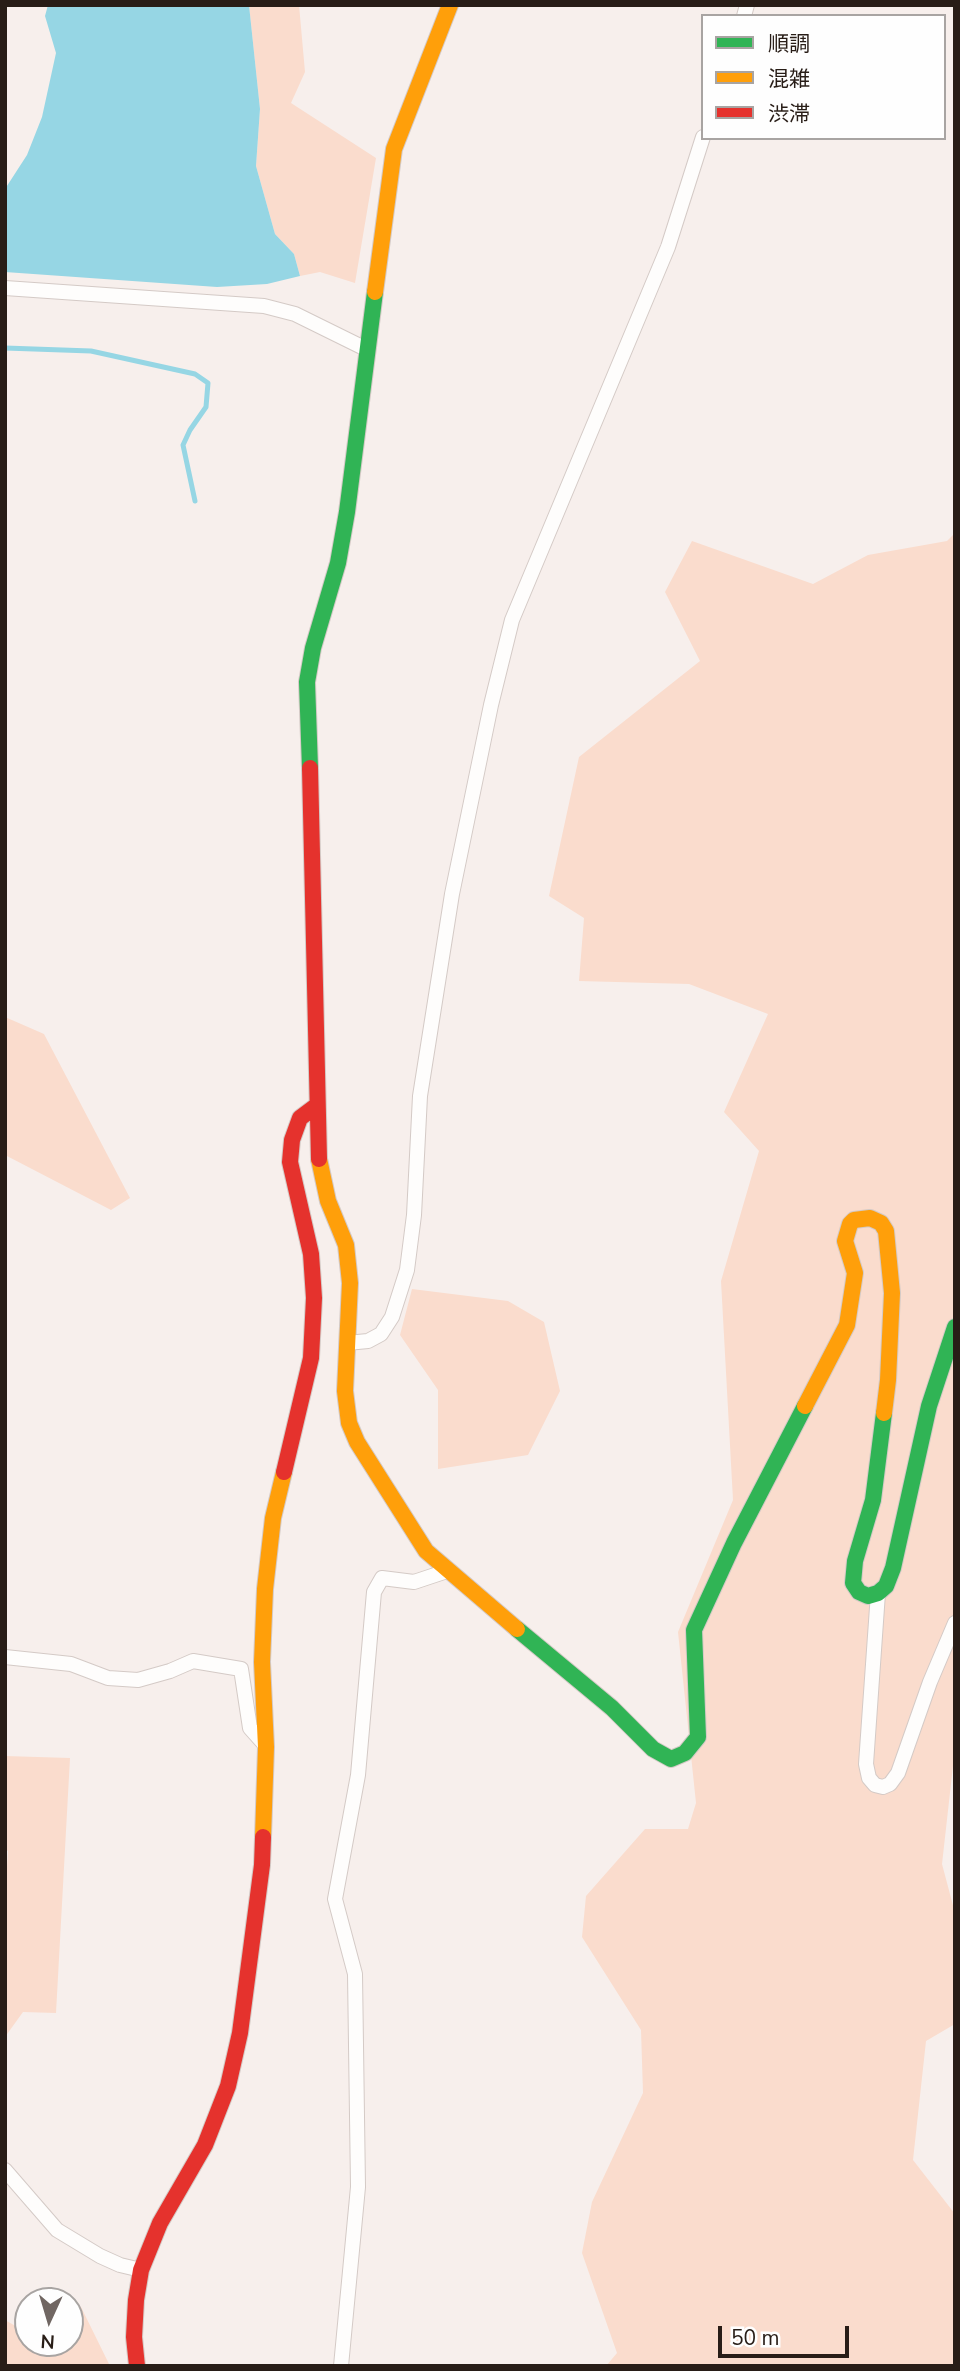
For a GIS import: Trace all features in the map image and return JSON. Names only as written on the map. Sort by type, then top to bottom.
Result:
[{"type":"street","points":[[450,5],[394,149],[348,512],[338,563],[313,648],[307,682],[316,960],[316,1106],[319,1166],[328,1201],[346,1245],[350,1283],[345,1391],[349,1423],[357,1442],[426,1551],[612,1707],[653,1749],[671,1759],[685,1753],[698,1737],[694,1630],[734,1543],[847,1325],[855,1273],[845,1241],[850,1224],[854,1220],[870,1218],[881,1223],[886,1231],[892,1293],[888,1380],[873,1500],[855,1561],[853,1583],[859,1591],[868,1596],[878,1593],[886,1586],[892,1568],[929,1406],[955,1327]]},
{"type":"street","points":[[347,1343],[369,1341],[381,1334],[392,1317],[407,1270],[414,1215],[420,1096],[450,908],[491,705],[512,620],[668,247],[702,140]]},
{"type":"street","points":[[5,288],[264,306],[295,314],[368,349]]},
{"type":"street","points":[[137,2366],[136,2300],[141,2270],[160,2222],[205,2145],[228,2086],[240,2033],[262,1865],[266,1747],[262,1662],[265,1590],[274,1518],[311,1358],[314,1298],[311,1254],[290,1162],[292,1140],[300,1118],[316,1106]]},
{"type":"street","points":[[341,2366],[358,2187],[357,2094],[355,1974],[335,1899],[358,1775],[374,1592],[382,1578],[414,1582],[447,1571]]},
{"type":"street","points":[[878,1593],[866,1764],[869,1778],[875,1785],[883,1787],[890,1784],[898,1773],[930,1682],[955,1623]]},
{"type":"street","points":[[5,1657],[71,1664],[108,1678],[138,1680],[193,1661],[241,1669],[250,1728],[266,1747]]},
{"type":"street","points":[[5,2170],[57,2230],[100,2256],[141,2270]]},
{"type":"shaded area","points":[[249,5],[299,5],[305,72],[291,103],[376,158],[355,283],[320,272],[300,276],[294,254],[275,234],[256,166],[260,109]]},
{"type":"shaded area","points":[[955,533],[955,1748],[942,1864],[955,1913],[955,2024],[926,2041],[913,2160],[955,2214],[955,2366],[606,2366],[617,2353],[582,2253],[592,2202],[643,2093],[641,2030],[582,1937],[586,1896],[645,1829],[688,1829],[696,1803],[678,1632],[733,1500],[721,1281],[759,1151],[724,1112],[768,1014],[689,984],[579,981],[584,918],[549,896],[579,757],[700,661],[665,592],[692,541],[813,584],[868,555],[947,541]]},
{"type":"shaded area","points":[[5,1017],[44,1034],[130,1198],[111,1210],[5,1155]]},
{"type":"shaded area","points":[[412,1289],[508,1301],[544,1322],[560,1391],[528,1455],[438,1469],[438,1390],[400,1335]]},
{"type":"shaded area","points":[[5,1756],[70,1758],[56,2013],[23,2012],[5,2037],[5,1898],[8,1851],[5,1849]]},
{"type":"shaded area","points":[[84,2313],[110,2366],[5,2366],[5,2320],[14,2325],[14,2357],[84,2357]]},
{"type":"water","points":[[48,5],[249,5],[260,109],[256,166],[275,234],[294,254],[300,276],[267,284],[217,287],[5,272],[5,189],[27,155],[42,117],[56,53],[45,16]]},
{"type":"waterway","points":[[5,348],[91,351],[195,374],[208,383],[206,407],[183,445],[195,501]]},
{"type":"traffic: fast","points":[[310,768],[307,682],[313,648],[338,563],[347,512],[375,292]]},
{"type":"traffic: fast","points":[[884,1413],[873,1500],[855,1561],[853,1583],[859,1592],[868,1596],[878,1593],[886,1586],[893,1568],[929,1406],[955,1327]]},
{"type":"traffic: fast","points":[[517,1629],[612,1708],[653,1749],[671,1759],[685,1753],[698,1737],[694,1630],[734,1543],[805,1406]]},
{"type":"traffic: slow","points":[[375,292],[394,149],[450,5]]},
{"type":"traffic: slow","points":[[319,1159],[328,1201],[346,1245],[350,1283],[345,1391],[349,1423],[357,1442],[426,1551],[517,1629]]},
{"type":"traffic: slow","points":[[805,1406],[847,1325],[855,1273],[845,1241],[850,1224],[854,1220],[870,1218],[881,1223],[886,1231],[892,1293],[884,1413]]},
{"type":"traffic: slow","points":[[263,1837],[266,1747],[262,1662],[265,1589],[273,1518],[284,1472]]},
{"type":"traffic: jam","points":[[310,768],[319,1159]]},
{"type":"traffic: jam","points":[[284,1472],[311,1358],[314,1298],[311,1254],[290,1162],[292,1140],[300,1118],[316,1106]]},
{"type":"traffic: jam","points":[[137,2366],[134,2337],[141,2270],[160,2223],[205,2145],[228,2086],[240,2033],[262,1865],[263,1837]]}]
